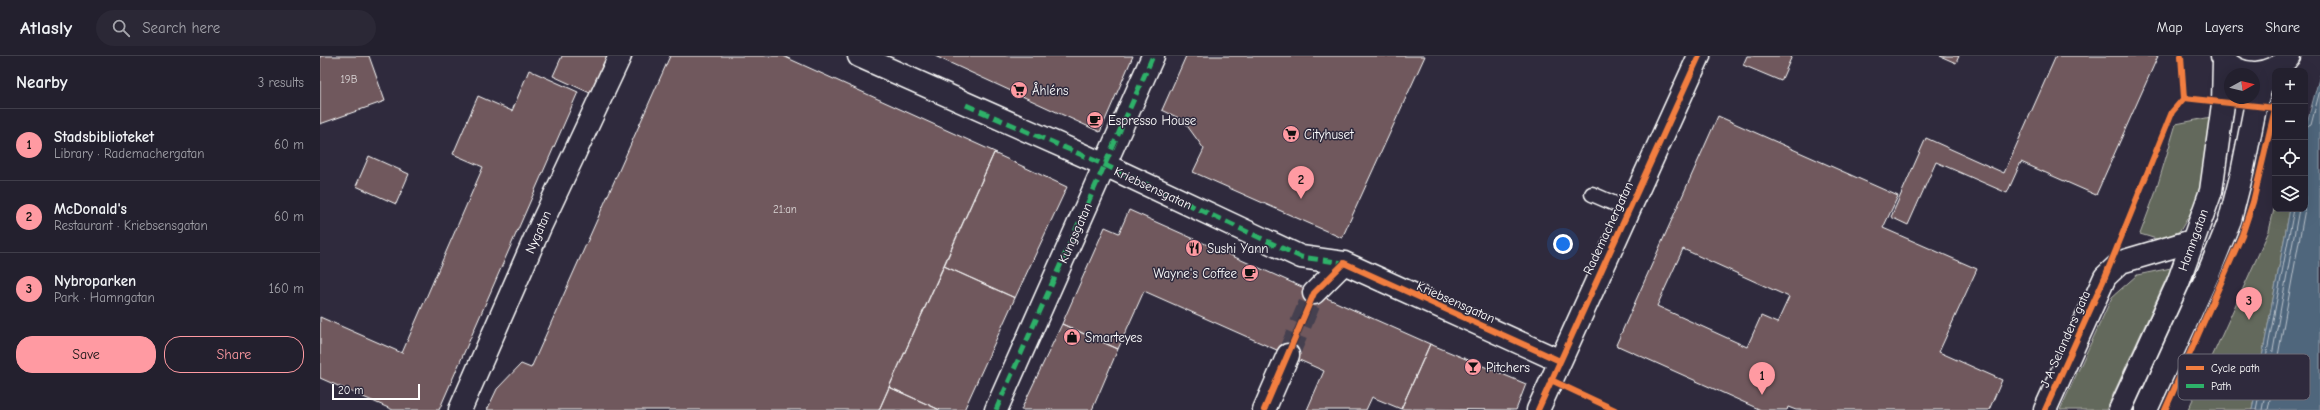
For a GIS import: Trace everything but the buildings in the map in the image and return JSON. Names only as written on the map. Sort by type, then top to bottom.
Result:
[{"type":"street","name":"Nygatan","points":[[460,410],[540,227],[620,56]]},
{"type":"street","name":"Kriebsensgatan","points":[[859,56],[966,105],[1104,165],[1301,257],[1344,263],[1560,361]]},
{"type":"street","name":"Kungsgatan","points":[[996,410],[1153,56]]},
{"type":"street","name":"Rademachergatan","points":[[1538,410],[1699,56]]},
{"type":"street","points":[[2223,58],[2235,68],[2248,73],[2261,73],[2281,63]]},
{"type":"street","name":"Hamngatan","points":[[2120,410],[2178,283],[2211,191],[2223,104],[2223,58]]},
{"type":"street","name":"Hamngatan","points":[[2146,410],[2209,272],[2230,220],[2261,86],[2281,63]]},
{"type":"street","name":"J A Selanders gata","points":[[2045,410],[2105,277],[2121,262],[2192,241]]},
{"type":"street","points":[[1314,292],[1344,263]]},
{"type":"street","points":[[1264,410],[1288,355]]},
{"type":"lane","points":[[1592,194],[1629,210]]},
{"type":"green space","points":[[2211,117],[2198,200],[2180,231],[2160,240],[2140,234],[2155,194],[2176,124]]},
{"type":"green space","points":[[2273,212],[2289,212],[2263,354],[2213,354],[2269,231]]},
{"type":"green space","points":[[2171,268],[2106,410],[2060,410],[2112,297],[2137,275]]},
{"type":"green space","points":[[2193,400],[2254,400],[2252,410],[2188,410]]},
{"type":"water","points":[[2320,75],[2320,410],[2252,410],[2254,400],[2310,400],[2310,354],[2263,354],[2289,212],[2308,212],[2308,119]]},
{"type":"tunnel","points":[[1288,355],[1314,293]]},
{"type":"marked path","points":[[996,410],[1153,56]]},
{"type":"marked path","points":[[966,105],[1105,165],[1301,257],[1344,263]]},
{"type":"cycle path","points":[[1538,410],[1699,56]]},
{"type":"cycle path","points":[[2045,410],[2105,277],[2172,112],[2184,98],[2181,56]]},
{"type":"cycle path","points":[[2184,98],[2272,108]]},
{"type":"cycle path","points":[[2190,354],[2242,235],[2253,202],[2272,122]]},
{"type":"cycle path","points":[[1264,410],[1314,293],[1344,263],[1560,361]]},
{"type":"cycle path","points":[[1551,380],[1615,410]]},
{"type":"cycle path","points":[[2165,410],[2178,380]]},
{"type":"place","name":"Åhléns","points":[[1019,90]]},
{"type":"place","name":"Espresso House","points":[[1095,120]]},
{"type":"place","name":"Cityhuset","points":[[1291,134]]},
{"type":"place","name":"McDonald's","points":[[1301,199]]},
{"type":"place","name":"Sushi Yann","points":[[1194,248]]},
{"type":"place","name":"Wayne's Coffee","points":[[1250,273]]},
{"type":"place","name":"Nybroparken","points":[[2249,320]]},
{"type":"place","name":"Smarteyes","points":[[1072,337]]},
{"type":"place","name":"Pitchers","points":[[1473,367]]},
{"type":"place","name":"Stadsbiblioteket","points":[[1762,395]]}]
